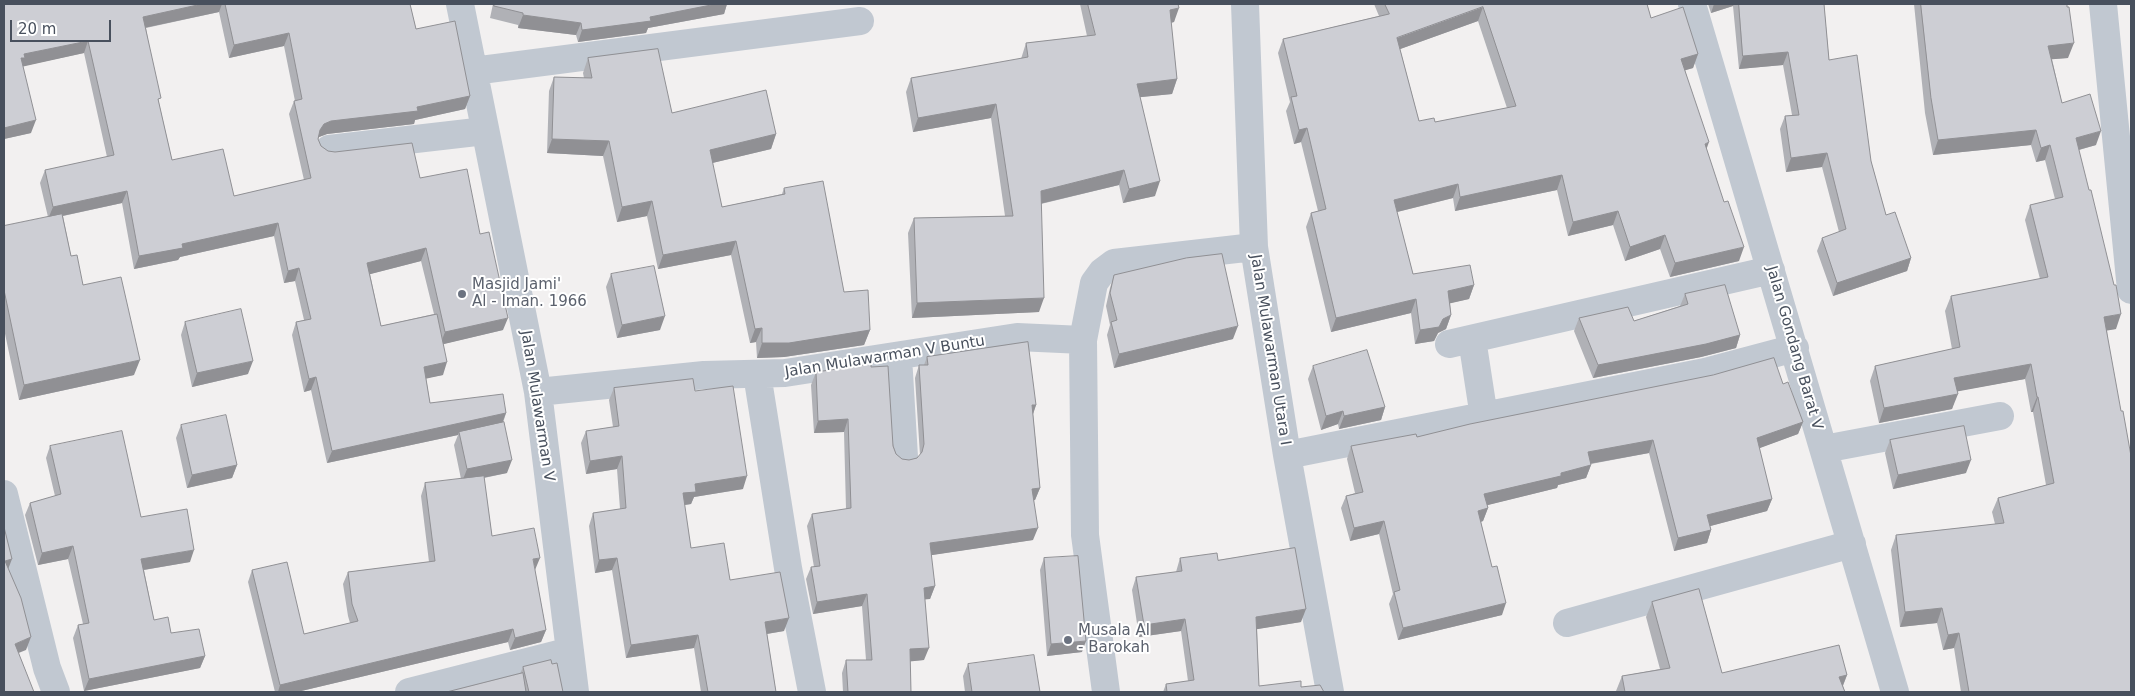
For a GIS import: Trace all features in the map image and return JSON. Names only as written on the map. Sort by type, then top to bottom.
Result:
[{"type":"street","name":"Jalan Mulawarman V","points":[[460,4],[484,131],[538,392],[575,692]]},
{"type":"street","name":"Jalan Mulawarman Utara I","points":[[1245,4],[1254,247],[1287,455],[1330,692]]},
{"type":"street","name":"Jalan Gondang Barat V","points":[[1692,4],[1895,692]]},
{"type":"street","points":[[2103,4],[2121,85],[2131,290]]},
{"type":"street","points":[[473,71],[860,21]]},
{"type":"street","points":[[329,149],[484,131]]},
{"type":"street","points":[[1106,692],[1085,535],[1084,340],[1094,283],[1102,272],[1114,263],[1254,247]]},
{"type":"street","points":[[1484,417],[1460,342],[1771,270]]},
{"type":"street","name":"Jalan Mulawarman V Buntu","points":[[538,392],[704,375],[784,374],[1018,337],[1084,340]]},
{"type":"street","points":[[1287,455],[1705,372],[1795,348]]},
{"type":"street","points":[[898,356],[904,457]]},
{"type":"street","points":[[757,374],[788,568],[812,692]]},
{"type":"street","points":[[1824,449],[2000,416]]},
{"type":"street","points":[[4,494],[47,668],[56,692]]},
{"type":"street","points":[[1567,623],[1852,544]]},
{"type":"street","points":[[409,692],[570,650]]},
{"type":"building","points":[[4,4],[202,4],[143,17],[161,98],[158,99],[172,160],[223,149],[234,196],[311,178],[294,101],[302,99],[289,33],[234,45],[225,4],[410,4],[416,29],[455,21],[470,96],[417,107],[418,111],[331,121],[324,124],[318,139],[321,146],[328,151],[335,152],[412,143],[420,178],[467,169],[480,234],[489,232],[508,318],[445,332],[426,248],[367,263],[381,326],[437,314],[447,362],[424,367],[430,403],[503,394],[506,413],[332,451],[316,377],[309,379],[296,322],[311,319],[299,268],[288,271],[278,223],[182,244],[183,248],[139,256],[127,191],[53,207],[45,170],[114,155],[88,41],[24,54],[25,58],[21,58],[36,120],[4,128]]},
{"type":"building","points":[[495,4],[716,4],[650,17],[651,21],[582,30],[581,23],[523,15],[523,13],[494,6]]},
{"type":"building","points":[[1088,4],[1178,4],[1179,8],[1170,10],[1177,79],[1137,84],[1160,181],[1129,189],[1124,170],[1041,191],[1044,298],[917,303],[914,218],[1013,216],[996,104],[918,118],[911,78],[1028,57],[1026,43],[1095,35]]},
{"type":"building","points":[[1385,4],[1647,4],[1651,18],[1683,7],[1698,54],[1681,59],[1709,142],[1705,144],[1724,202],[1728,201],[1744,247],[1675,263],[1665,235],[1630,247],[1618,211],[1573,222],[1562,175],[1460,197],[1458,184],[1394,200],[1413,274],[1470,265],[1474,285],[1448,291],[1451,315],[1443,319],[1439,327],[1420,330],[1416,299],[1336,318],[1311,213],[1326,209],[1307,128],[1299,130],[1291,97],[1297,96],[1283,39],[1389,14]],"holes":[[[1483,7],[1516,106],[1435,122],[1434,118],[1419,121],[1397,38]]]},
{"type":"building","points":[[1739,4],[1824,4],[1829,60],[1857,55],[1871,161],[1886,215],[1895,212],[1911,258],[1837,283],[1822,238],[1846,229],[1827,153],[1791,158],[1785,116],[1799,115],[1788,52],[1743,56]]},
{"type":"building","points":[[1921,4],[2067,4],[2067,7],[2069,7],[2074,43],[2048,46],[2062,103],[2090,94],[2101,131],[2076,138],[2089,190],[2091,190],[2114,285],[2116,285],[2121,314],[2104,317],[2131,456],[2131,692],[1969,692],[1959,633],[1948,635],[1942,608],[1905,612],[1896,535],[2004,523],[1998,498],[2054,483],[2031,364],[1954,378],[1958,394],[1884,408],[1875,366],[1960,347],[1951,296],[2048,277],[2030,205],[2063,197],[2050,145],[2041,148],[2036,130],[1938,140],[1931,98]]},
{"type":"building","points":[[658,49],[672,113],[766,90],[776,134],[710,150],[722,207],[785,194],[784,188],[823,181],[844,292],[868,290],[870,330],[789,343],[762,343],[762,328],[755,329],[736,241],[663,255],[652,201],[622,207],[609,141],[552,139],[554,77],[592,78],[588,58]]},
{"type":"building","points":[[62,214],[71,256],[77,255],[83,285],[121,277],[140,360],[24,385],[4,290],[4,226]]},
{"type":"building","points":[[1222,254],[1238,326],[1119,354],[1111,322],[1117,320],[1110,293],[1114,275],[1186,258]]},
{"type":"building","points":[[654,266],[665,316],[622,325],[611,274]]},
{"type":"building","points":[[1725,285],[1740,335],[1706,344],[1598,365],[1579,318],[1628,307],[1634,321],[1688,304],[1685,294]]},
{"type":"building","points":[[241,309],[253,361],[197,373],[185,322]]},
{"type":"building","points":[[1028,342],[1036,405],[1032,405],[1040,488],[1032,489],[1038,528],[930,543],[935,586],[924,588],[929,648],[910,649],[911,692],[848,692],[846,660],[872,660],[867,594],[817,602],[811,567],[820,566],[812,514],[851,508],[848,419],[818,421],[816,372],[871,364],[871,367],[888,366],[893,446],[896,454],[902,459],[909,460],[917,458],[922,452],[924,444],[919,365],[928,365],[927,357]]},
{"type":"building","points":[[1367,350],[1385,407],[1344,416],[1343,411],[1326,416],[1313,366]]},
{"type":"building","points":[[1774,358],[1783,384],[1788,382],[1803,422],[1757,438],[1772,499],[1707,515],[1711,530],[1678,538],[1653,440],[1588,452],[1591,465],[1561,473],[1561,476],[1484,494],[1488,508],[1478,511],[1492,567],[1497,566],[1506,603],[1403,628],[1394,592],[1400,590],[1384,521],[1354,528],[1346,496],[1363,492],[1351,446],[1416,434],[1417,437],[1470,424],[1713,375]]},
{"type":"building","points":[[693,379],[695,391],[733,386],[747,476],[695,484],[696,492],[683,493],[691,548],[724,543],[730,580],[780,572],[789,618],[765,622],[776,692],[708,692],[698,635],[631,645],[617,558],[599,560],[593,513],[626,508],[622,456],[590,461],[586,431],[619,426],[614,388]]},
{"type":"building","points":[[226,415],[237,465],[192,475],[181,425]]},
{"type":"building","points":[[504,422],[512,460],[467,469],[459,432]]},
{"type":"building","points":[[1964,426],[1971,460],[1898,475],[1890,440]]},
{"type":"building","points":[[122,431],[141,517],[187,509],[194,550],[141,559],[154,620],[168,617],[171,633],[199,629],[205,656],[89,679],[78,625],[89,623],[73,546],[42,553],[30,503],[61,494],[50,446]]},
{"type":"building","points":[[484,476],[492,536],[534,528],[540,558],[533,559],[546,630],[515,638],[513,629],[280,685],[252,570],[287,562],[304,634],[358,621],[352,604],[348,572],[435,561],[425,483]]},
{"type":"building","points":[[4,527],[12,559],[5,561],[21,598],[31,637],[15,644],[34,692],[4,692]]},
{"type":"building","points":[[1295,548],[1306,609],[1256,617],[1259,686],[1301,681],[1301,687],[1320,685],[1324,692],[1167,692],[1166,684],[1194,680],[1185,619],[1144,625],[1136,577],[1182,571],[1180,558],[1217,553],[1218,560]]},
{"type":"building","points":[[1078,556],[1086,641],[1051,644],[1044,558]]},
{"type":"building","points":[[1699,589],[1722,673],[1839,645],[1847,675],[1839,677],[1845,692],[1625,692],[1622,676],[1670,668],[1652,602]]},
{"type":"building","points":[[1034,655],[1040,692],[972,692],[968,664]]},
{"type":"building","points":[[551,660],[552,664],[557,663],[563,692],[529,692],[523,667]]},
{"type":"building","points":[[523,673],[526,692],[447,692]]},
{"type":"place","name":"Masjid Jami' Al - Iman. 1966","points":[[462,294]]},
{"type":"place","name":"Musala Al - Barokah","points":[[1068,640]]}]
